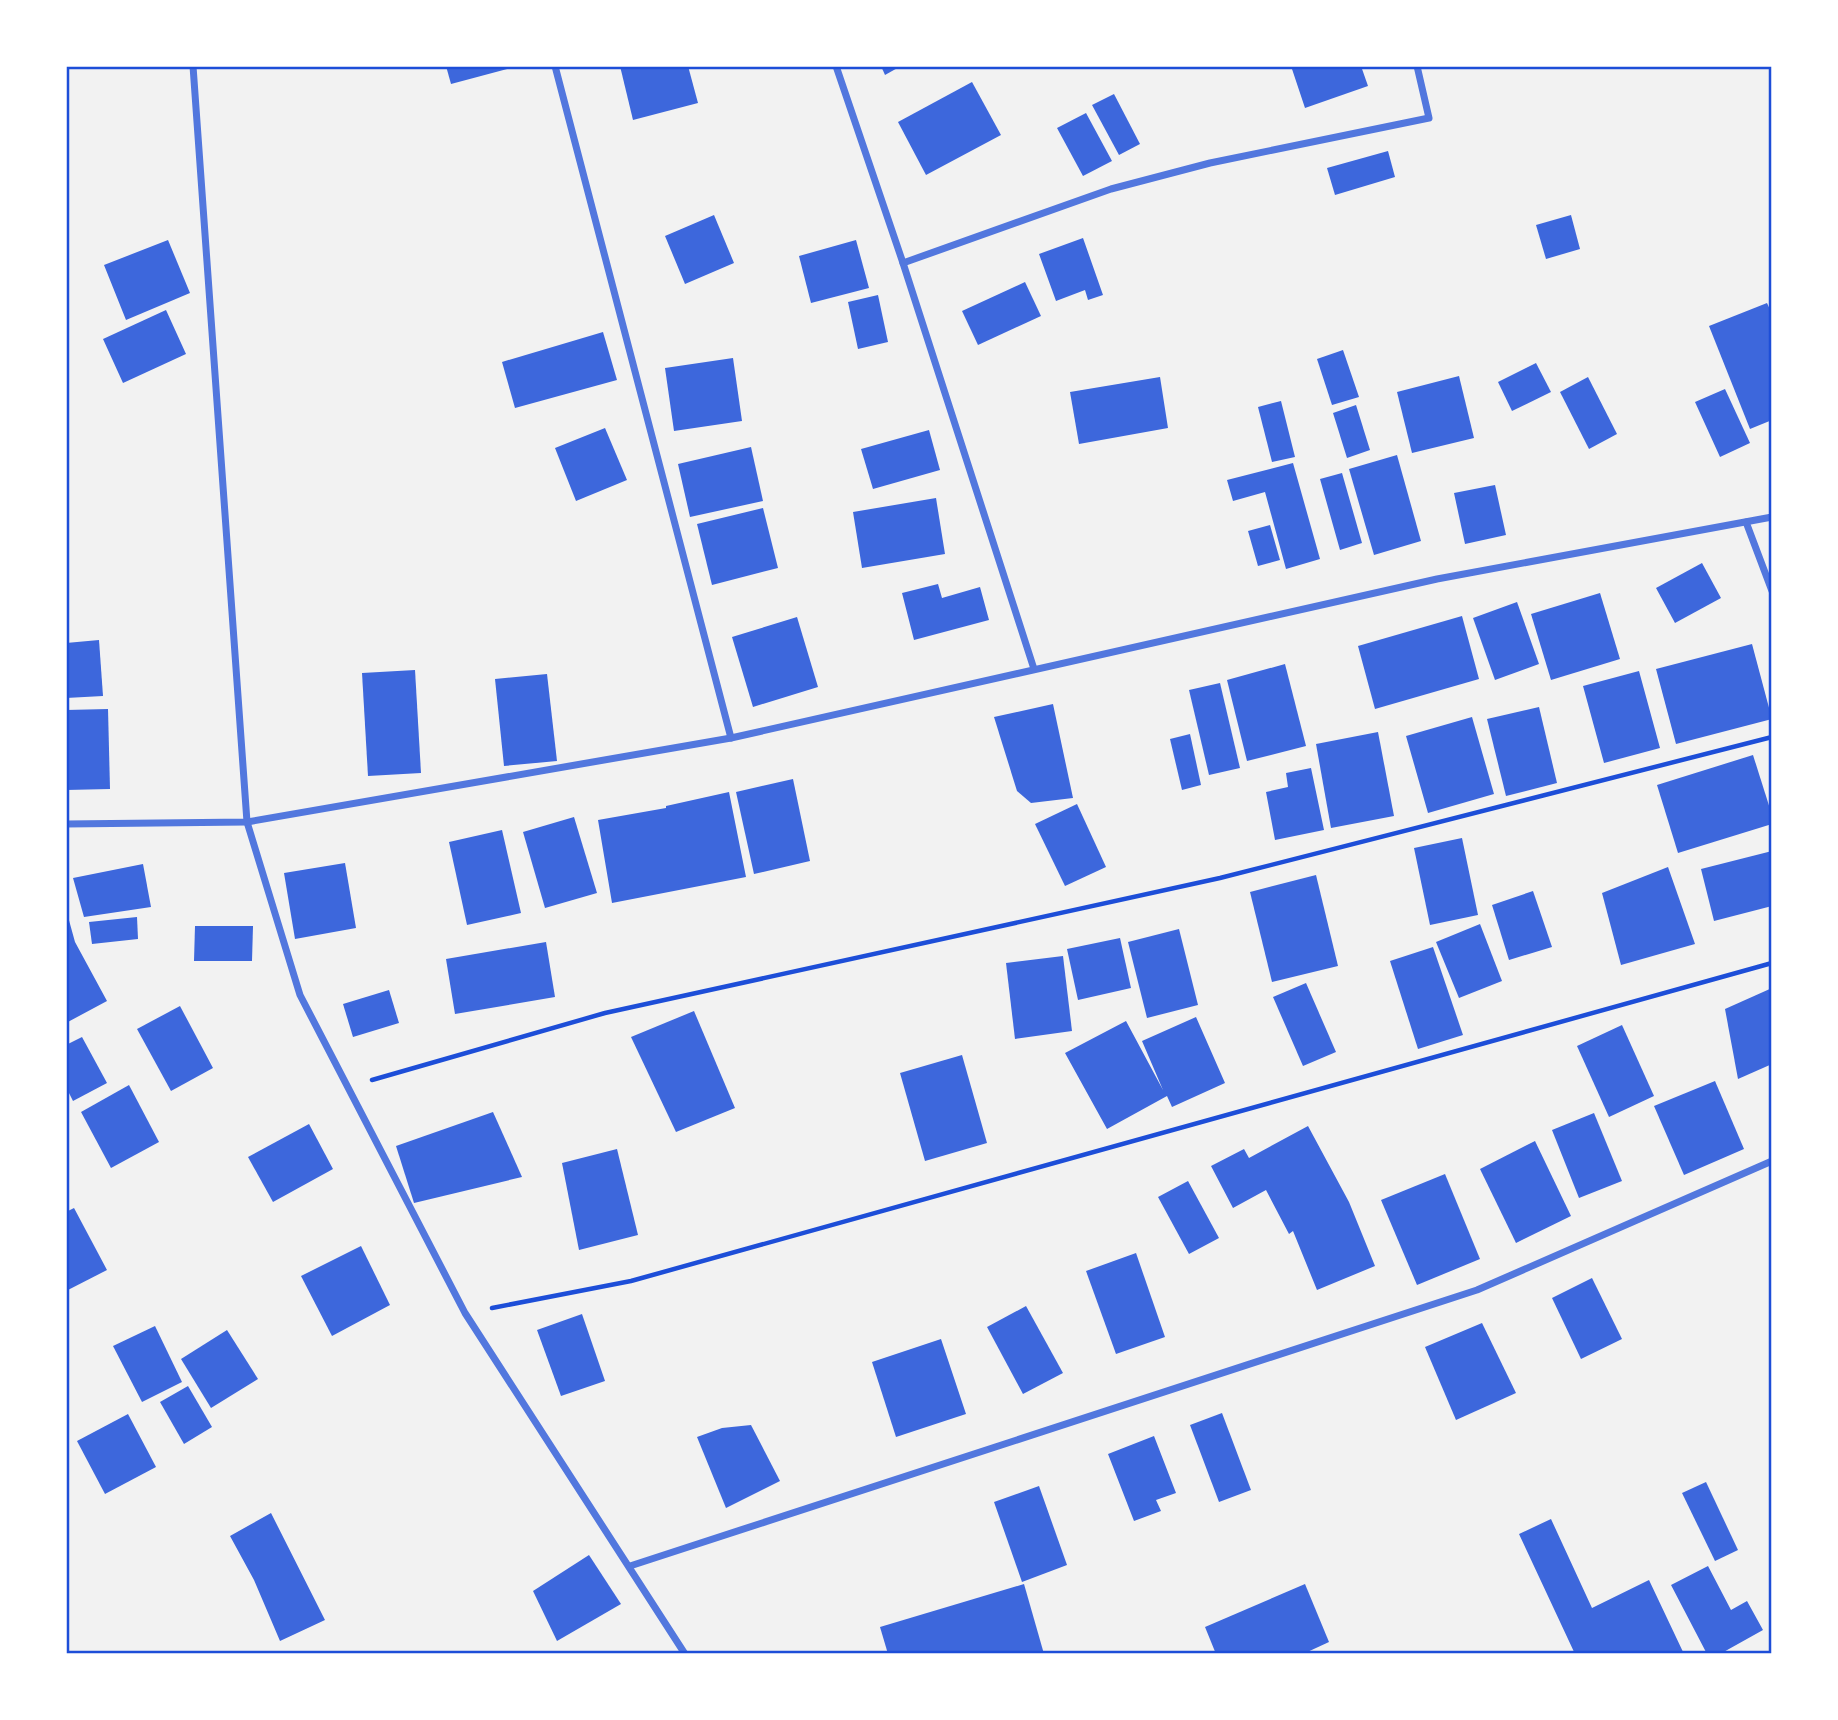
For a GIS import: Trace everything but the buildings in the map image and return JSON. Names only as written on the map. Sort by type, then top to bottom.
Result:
[{"type":"street","points":[[194,66],[247,822],[300,995],[465,1313],[685,1654]]},
{"type":"street","points":[[555,66],[731,738]]},
{"type":"street","points":[[836,66],[903,263],[1034,669]]},
{"type":"street","points":[[903,263],[1111,189],[1210,163],[1429,117],[1417,66]]},
{"type":"street","points":[[66,824],[247,822],[731,738],[1437,579],[1772,517]]},
{"type":"street","points":[[1746,522],[1772,591]]},
{"type":"street","points":[[630,1566],[1477,1290],[1772,1161]]},
{"type":"path","points":[[348,1087],[605,1013],[1220,878],[1772,737]]},
{"type":"path","points":[[465,1313],[631,1281],[1772,963]]}]
